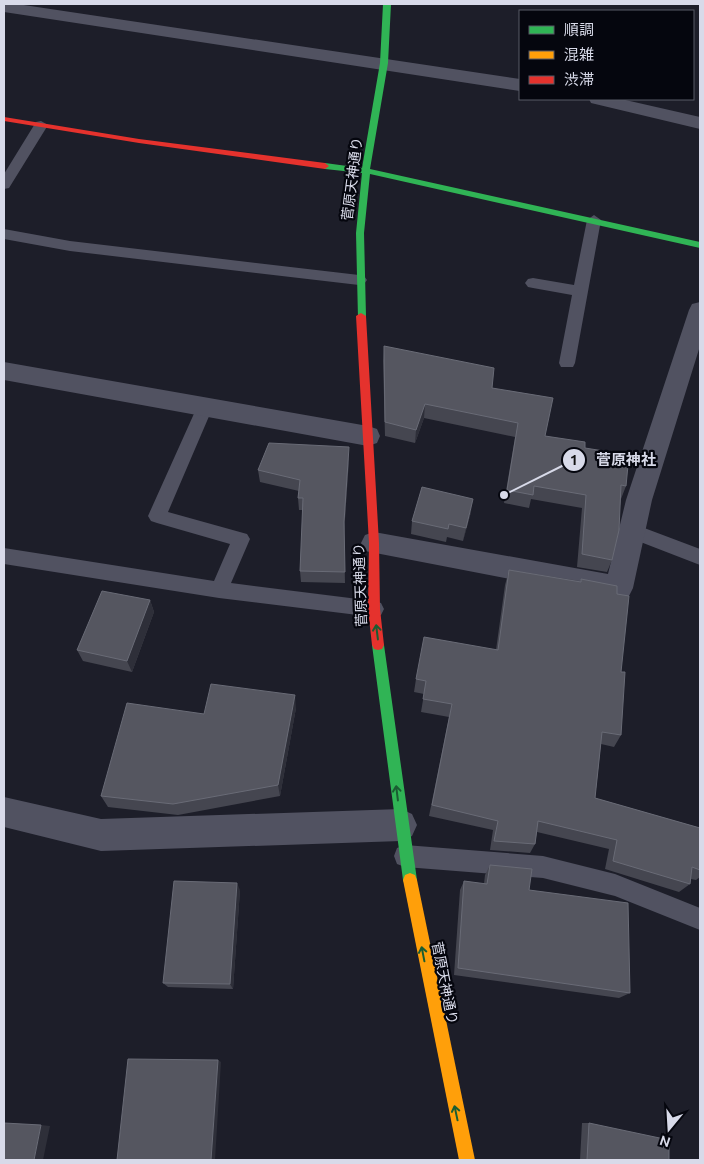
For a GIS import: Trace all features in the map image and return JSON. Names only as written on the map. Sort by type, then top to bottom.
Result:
[{"type":"street","name":"菅原天神通り","points":[[387,4],[384,63],[366,171],[360,232],[359,280],[374,543],[374,609],[405,856],[432,997],[467,1160]]},
{"type":"street","points":[[4,7],[519,85]]},
{"type":"street","points":[[602,100],[700,123]]},
{"type":"street","points":[[4,119],[140,141],[366,171],[700,245]]},
{"type":"street","points":[[374,543],[618,588],[639,500],[699,315]]},
{"type":"street","points":[[4,371],[368,436]]},
{"type":"street","points":[[4,812],[101,835],[401,825]]},
{"type":"lane","points":[[4,185],[41,125]]},
{"type":"lane","points":[[567,363],[579,291],[594,220]]},
{"type":"lane","points":[[4,234],[70,246],[359,280]]},
{"type":"lane","points":[[533,283],[579,291]]},
{"type":"lane","points":[[205,407],[157,516],[241,539],[219,590]]},
{"type":"lane","points":[[631,531],[700,557]]},
{"type":"lane","points":[[4,556],[219,590],[374,609]]},
{"type":"lane","points":[[405,856],[543,867],[615,885],[700,919]]},
{"type":"building","points":[[384,346],[494,368],[492,388],[553,398],[545,436],[585,442],[585,448],[629,455],[626,486],[621,485],[619,530],[612,560],[582,554],[586,495],[534,486],[533,495],[507,490],[518,423],[425,404],[416,430],[385,422]]},
{"type":"building","points":[[269,443],[349,447],[344,522],[345,572],[300,571],[303,498],[298,498],[300,480],[258,470]]},
{"type":"building","points":[[422,487],[473,499],[466,528],[449,524],[448,529],[412,521]]},
{"type":"building","points":[[509,570],[581,582],[581,579],[617,586],[617,594],[629,596],[621,672],[625,672],[621,735],[602,732],[595,798],[700,828],[700,870],[692,867],[690,884],[613,861],[617,840],[538,821],[535,844],[494,841],[498,821],[432,805],[452,704],[423,699],[426,681],[416,679],[424,637],[498,650]]},
{"type":"building","points":[[102,591],[150,600],[127,661],[77,650]]},
{"type":"building","points":[[211,684],[295,695],[278,785],[173,804],[101,796],[127,703],[204,714]]},
{"type":"building","points":[[490,865],[532,869],[529,890],[628,903],[630,993],[458,968],[464,881],[487,884]]},
{"type":"building","points":[[174,881],[237,883],[230,984],[163,983]]},
{"type":"building","points":[[128,1059],[218,1060],[211,1160],[117,1160]]},
{"type":"building","points":[[4,1123],[41,1125],[34,1160],[4,1160]]},
{"type":"building","points":[[589,1123],[669,1140],[669,1160],[587,1160]]},
{"type":"traffic: fast","points":[[361,316],[360,233],[366,171],[384,63],[387,4]]},
{"type":"traffic: fast","points":[[325,166],[366,171],[700,245]]},
{"type":"traffic: fast","points":[[378,645],[410,880]]},
{"type":"traffic: slow","points":[[410,880],[467,1160]]},
{"type":"traffic: jam","points":[[4,119],[139,141],[325,166]]},
{"type":"traffic: jam","points":[[361,316],[374,543],[374,609],[378,645]]},
{"type":"place","name":"菅原神社","points":[[504,495]]}]
